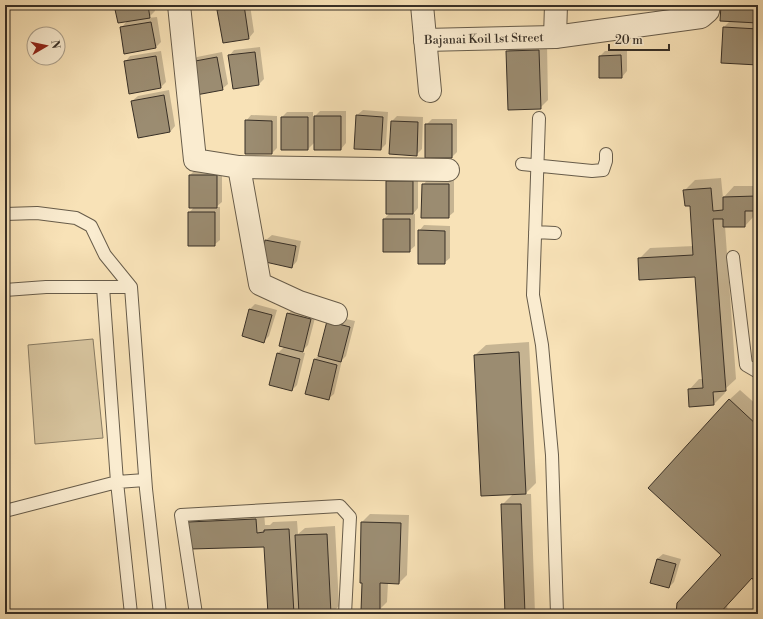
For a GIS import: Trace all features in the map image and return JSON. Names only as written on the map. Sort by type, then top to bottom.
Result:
[{"type":"street","points":[[179,5],[195,160],[239,167],[448,170]]},
{"type":"street","name":"Bajanai Koil 1st Street","points":[[422,5],[425,40],[555,37],[701,16],[708,12],[709,5]]},
{"type":"street","points":[[555,37],[556,5]]},
{"type":"street","points":[[425,40],[430,91]]},
{"type":"street","points":[[239,167],[260,284],[299,302],[336,314]]},
{"type":"lane","points":[[539,118],[533,295],[542,345],[552,455],[557,614]]},
{"type":"lane","points":[[522,164],[592,171],[603,170],[606,161],[606,154]]},
{"type":"lane","points":[[5,214],[37,213],[76,218],[91,226],[105,255],[131,287],[145,480],[160,614]]},
{"type":"lane","points":[[535,232],[555,233]]},
{"type":"lane","points":[[733,257],[746,366],[758,372]]},
{"type":"lane","points":[[102,287],[117,482],[131,614]]},
{"type":"lane","points":[[5,290],[131,287]]},
{"type":"lane","points":[[5,510],[117,482],[145,480]]},
{"type":"lane","points":[[196,614],[181,515],[340,506],[350,517],[345,614]]},
{"type":"shaded area","points":[[93,339],[103,438],[35,444],[28,345]]},
{"type":"building","points":[[114,5],[148,5],[150,18],[118,23]]},
{"type":"building","points":[[244,5],[249,39],[223,43],[217,10]]},
{"type":"building","points":[[721,5],[758,5],[758,23],[720,21]]},
{"type":"building","points":[[151,22],[156,48],[124,54],[120,27]]},
{"type":"building","points":[[723,27],[758,29],[758,65],[721,63]]},
{"type":"building","points":[[539,50],[541,109],[508,110],[506,51]]},
{"type":"building","points":[[255,52],[259,85],[233,89],[228,55]]},
{"type":"building","points":[[621,55],[622,78],[599,78],[599,56]]},
{"type":"building","points":[[156,56],[161,88],[129,94],[124,61]]},
{"type":"building","points":[[217,57],[223,90],[196,95],[190,62]]},
{"type":"building","points":[[164,95],[170,132],[138,138],[131,101]]},
{"type":"building","points":[[356,115],[383,117],[381,150],[354,149]]},
{"type":"building","points":[[314,116],[341,116],[341,150],[314,150]]},
{"type":"building","points":[[281,117],[308,117],[308,150],[281,150]]},
{"type":"building","points":[[245,120],[272,121],[272,154],[245,154]]},
{"type":"building","points":[[391,121],[418,122],[417,156],[389,154]]},
{"type":"building","points":[[425,124],[452,124],[452,158],[425,158]]},
{"type":"building","points":[[189,175],[217,175],[217,208],[189,208]]},
{"type":"building","points":[[386,181],[413,181],[413,214],[386,214]]},
{"type":"building","points":[[422,184],[449,184],[449,218],[421,218]]},
{"type":"building","points":[[711,188],[713,211],[723,210],[723,197],[756,196],[756,211],[745,211],[745,227],[723,227],[723,219],[713,219],[726,391],[713,392],[714,405],[689,407],[688,389],[703,388],[695,277],[639,280],[638,258],[693,255],[690,206],[685,206],[683,190]]},
{"type":"building","points":[[188,212],[215,212],[215,246],[188,246]]},
{"type":"building","points":[[383,219],[410,219],[410,252],[383,252]]},
{"type":"building","points":[[418,230],[445,231],[445,264],[418,264]]},
{"type":"building","points":[[265,240],[296,246],[292,268],[261,261]]},
{"type":"building","points":[[249,309],[272,315],[264,343],[242,336]]},
{"type":"building","points":[[287,313],[311,319],[303,352],[279,346]]},
{"type":"building","points":[[327,321],[350,327],[341,362],[318,356]]},
{"type":"building","points":[[519,352],[526,494],[481,496],[474,355]]},
{"type":"building","points":[[277,353],[300,359],[292,391],[269,385]]},
{"type":"building","points":[[314,359],[337,365],[329,400],[305,394]]},
{"type":"building","points":[[729,399],[758,426],[758,586],[752,578],[719,614],[676,614],[677,603],[721,555],[648,488]]},
{"type":"building","points":[[501,504],[521,504],[525,614],[505,614]]},
{"type":"building","points":[[256,519],[257,533],[264,532],[264,530],[289,529],[294,614],[268,614],[264,547],[190,549],[188,522]]},
{"type":"building","points":[[361,522],[401,523],[399,584],[380,583],[380,611],[361,611]]},
{"type":"building","points":[[327,534],[331,614],[299,614],[295,535]]},
{"type":"building","points":[[657,559],[676,564],[669,588],[650,583]]}]
